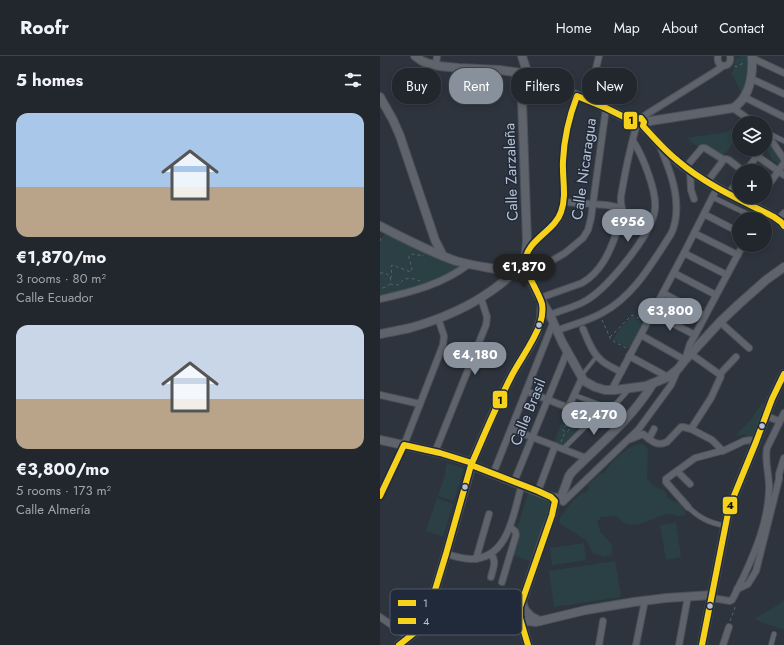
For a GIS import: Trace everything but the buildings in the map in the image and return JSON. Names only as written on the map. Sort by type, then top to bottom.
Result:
[{"type":"street","points":[[415,56],[422,61],[436,65],[511,72]]},
{"type":"street","points":[[436,65],[437,56]]},
{"type":"street","name":"Calle Zarzaleña","points":[[522,56],[524,68]]},
{"type":"street","points":[[596,68],[599,56]]},
{"type":"street","points":[[718,56],[719,64],[723,66]]},
{"type":"street","points":[[640,123],[733,108],[740,103],[744,97],[752,79],[752,57],[784,73]]},
{"type":"street","points":[[541,300],[587,280],[597,272],[603,262],[614,239],[621,219],[622,208],[620,202],[633,141],[640,123],[647,114],[723,66],[728,65],[730,59]]},
{"type":"street","points":[[752,79],[784,94]]},
{"type":"street","points":[[574,95],[582,98]]},
{"type":"street","points":[[527,251],[557,221],[561,213],[564,202],[566,132],[577,96]]},
{"type":"street","points":[[380,97],[400,136],[435,240],[443,256]]},
{"type":"street","points":[[744,97],[784,117]]},
{"type":"street","name":"Calle Zarzaleña","points":[[525,104],[526,269]]},
{"type":"street","points":[[596,104],[640,123],[660,144],[688,169],[707,182],[753,207],[782,220]]},
{"type":"street","name":"Calle Nicaragua","points":[[526,269],[559,258],[582,238],[590,225],[606,108]]},
{"type":"street","points":[[733,108],[744,116]]},
{"type":"street","points":[[772,135],[784,141]]},
{"type":"street","points":[[550,315],[585,302],[594,296],[620,270],[649,226],[655,210],[654,193],[643,159],[633,141]]},
{"type":"street","points":[[772,141],[784,159]]},
{"type":"street","points":[[554,327],[600,314],[616,304],[641,279],[672,230],[675,222],[676,211],[674,185],[660,144]]},
{"type":"street","points":[[694,199],[688,169],[700,149],[703,147],[722,160],[726,159],[735,164]]},
{"type":"street","points":[[751,164],[757,156],[784,175]]},
{"type":"street","points":[[707,182],[722,160]]},
{"type":"street","points":[[772,180],[784,163]]},
{"type":"street","points":[[611,390],[674,273],[717,188]]},
{"type":"street","points":[[728,194],[732,189]]},
{"type":"street","points":[[712,196],[744,212]]},
{"type":"street","points":[[564,202],[606,205],[622,208]]},
{"type":"street","points":[[704,214],[732,228]]},
{"type":"street","points":[[380,226],[443,256],[457,261],[504,270],[513,271],[526,269],[550,315],[554,327],[581,377],[587,383],[605,390],[652,384],[668,377],[678,369],[720,322],[766,280],[784,267]]},
{"type":"street","points":[[694,233],[738,255]]},
{"type":"street","points":[[688,357],[690,344],[740,252]]},
{"type":"street","points":[[684,253],[727,275]]},
{"type":"street","points":[[380,299],[424,288],[456,274],[469,264]]},
{"type":"street","points":[[380,334],[409,328],[462,308],[481,298],[503,283],[513,271]]},
{"type":"street","points":[[674,273],[716,295]]},
{"type":"street","points":[[663,293],[705,316]]},
{"type":"street","points":[[435,452],[486,325],[487,317],[481,298]]},
{"type":"street","points":[[435,589],[471,464],[495,409],[513,373],[536,334],[541,319],[541,300]]},
{"type":"street","points":[[653,313],[695,335]]},
{"type":"street","points":[[380,496],[404,445],[443,346],[444,336],[438,318]]},
{"type":"street","points":[[720,322],[749,348]]},
{"type":"street","points":[[493,474],[526,391],[554,327]]},
{"type":"street","points":[[583,329],[593,351],[597,356],[605,364],[620,372]]},
{"type":"street","points":[[641,334],[720,374]]},
{"type":"street","name":"Calle Brasil","points":[[514,482],[567,352]]},
{"type":"street","points":[[630,354],[668,377]]},
{"type":"street","points":[[691,429],[711,398],[721,378],[720,374],[736,357]]},
{"type":"street","points":[[558,501],[641,427],[671,385],[678,369]]},
{"type":"street","points":[[702,645],[729,508],[756,442],[774,392],[784,374]]},
{"type":"street","points":[[571,409],[574,395],[581,377]]},
{"type":"street","points":[[528,645],[522,600],[540,546],[558,501],[571,474],[637,406],[652,384]]},
{"type":"street","points":[[604,421],[607,414],[630,388]]},
{"type":"street","points":[[526,391],[617,427]]},
{"type":"street","points":[[380,395],[420,404]]},
{"type":"street","points":[[574,395],[611,409]]},
{"type":"street","points":[[767,412],[780,421]]},
{"type":"street","points":[[525,618],[540,621],[596,608],[645,600],[688,596],[712,596],[730,601],[732,600],[760,538],[768,507],[770,488],[766,452],[784,413]]},
{"type":"street","points":[[538,491],[559,447],[594,418]]},
{"type":"street","points":[[627,440],[643,434],[655,443],[666,443],[681,427],[683,427],[691,429],[712,440],[723,451]]},
{"type":"street","points":[[512,428],[586,458]]},
{"type":"street","points":[[649,439],[654,429]]},
{"type":"street","points":[[380,440],[435,452],[471,464],[538,491],[558,501]]},
{"type":"street","points":[[725,526],[700,518],[665,481],[695,458],[723,451],[744,441],[751,440],[756,442]]},
{"type":"street","points":[[737,589],[748,584],[756,571],[784,458]]},
{"type":"street","points":[[677,471],[690,484]]},
{"type":"street","points":[[768,475],[775,476],[779,474]]},
{"type":"street","points":[[446,554],[466,559],[476,559],[491,554],[500,545],[510,527],[520,491]]},
{"type":"street","points":[[476,559],[488,514]]},
{"type":"street","points":[[502,582],[516,535],[515,531],[510,527]]},
{"type":"street","points":[[491,554],[494,562],[491,577]]},
{"type":"street","points":[[679,645],[688,596]]},
{"type":"street","points":[[636,645],[645,600]]},
{"type":"street","points":[[380,617],[390,624]]},
{"type":"street","points":[[599,645],[603,621]]},
{"type":"street","points":[[723,645],[729,627]]},
{"type":"street","points":[[771,645],[774,634]]},
{"type":"street","points":[[399,645],[411,635]]},
{"type":"lane","points":[[581,377],[597,356]]},
{"type":"path","points":[[730,59],[736,67],[752,57]]},
{"type":"path","points":[[390,284],[392,265],[411,272],[412,268],[409,256],[412,254],[424,256],[428,249]]},
{"type":"path","points":[[380,273],[386,274],[390,278]]},
{"type":"path","points":[[380,288],[385,288],[390,284],[398,285],[405,279],[412,279],[419,280],[424,288]]},
{"type":"path","points":[[600,314],[611,340],[630,354]]},
{"type":"path","points":[[610,337],[632,315],[647,322]]},
{"type":"path","points":[[559,447],[565,432],[568,432],[569,430],[569,427],[567,426],[571,409]]},
{"type":"path","points":[[565,432],[563,428],[564,426],[567,426]]},
{"type":"path","points":[[729,627],[729,623],[735,608],[732,600]]},
{"type":"green space","points":[[740,56],[748,56],[749,74],[742,94],[731,73],[733,71],[735,59]]},
{"type":"green space","points":[[732,129],[732,145],[722,157],[702,145],[698,147],[687,138],[727,132]]},
{"type":"green space","points":[[772,143],[784,161],[780,166],[770,156],[772,156]]},
{"type":"green space","points":[[385,232],[438,258],[460,266],[460,268],[427,285],[380,298],[380,243]]},
{"type":"green space","points":[[632,316],[644,322],[630,349],[613,340],[619,330]]},
{"type":"green space","points":[[762,403],[768,406],[754,439],[744,434],[737,436],[736,435],[751,420]]},
{"type":"green space","points":[[567,410],[590,420],[564,446],[554,442]]},
{"type":"green space","points":[[638,444],[643,444],[648,450],[647,478],[653,486],[665,491],[668,498],[681,505],[686,514],[680,516],[670,514],[663,515],[635,525],[623,522],[617,516],[601,517],[597,522],[601,533],[612,545],[612,555],[604,557],[593,553],[586,540],[562,525],[559,522],[560,518],[575,499],[589,489],[588,485],[600,474],[604,473],[623,452]]},
{"type":"green space","points":[[447,463],[464,468],[454,501],[438,496],[446,472]]},
{"type":"green space","points":[[529,490],[552,502],[532,562],[513,555],[518,538],[517,529]]},
{"type":"green space","points":[[437,498],[453,504],[443,537],[426,531]]},
{"type":"green space","points":[[676,523],[681,557],[666,560],[660,525]]},
{"type":"green space","points":[[584,543],[586,560],[552,565],[550,548]]},
{"type":"green space","points":[[615,561],[621,597],[554,607],[549,571]]},
{"type":"green space","points":[[784,600],[784,630],[754,619],[778,605]]},
{"type":"transit line","name":"1","points":[[380,496],[404,445],[440,453],[472,463],[507,386],[534,338],[541,322],[542,304],[527,271],[525,262],[530,248],[558,219],[563,206],[564,144],[569,120],[577,96],[634,122],[641,118],[644,122],[643,126],[655,140],[689,170],[724,192],[774,217],[784,226]]},
{"type":"transit line","name":"4","points":[[702,645],[729,508],[772,399],[784,374]]},
{"type":"transit line","name":"1","points":[[435,589],[471,465],[538,491],[551,497],[555,501],[552,515],[522,601]]},
{"type":"transit line","name":"1","points":[[522,625],[528,645]]},
{"type":"transit line","name":"1","points":[[399,645],[412,635]]}]
